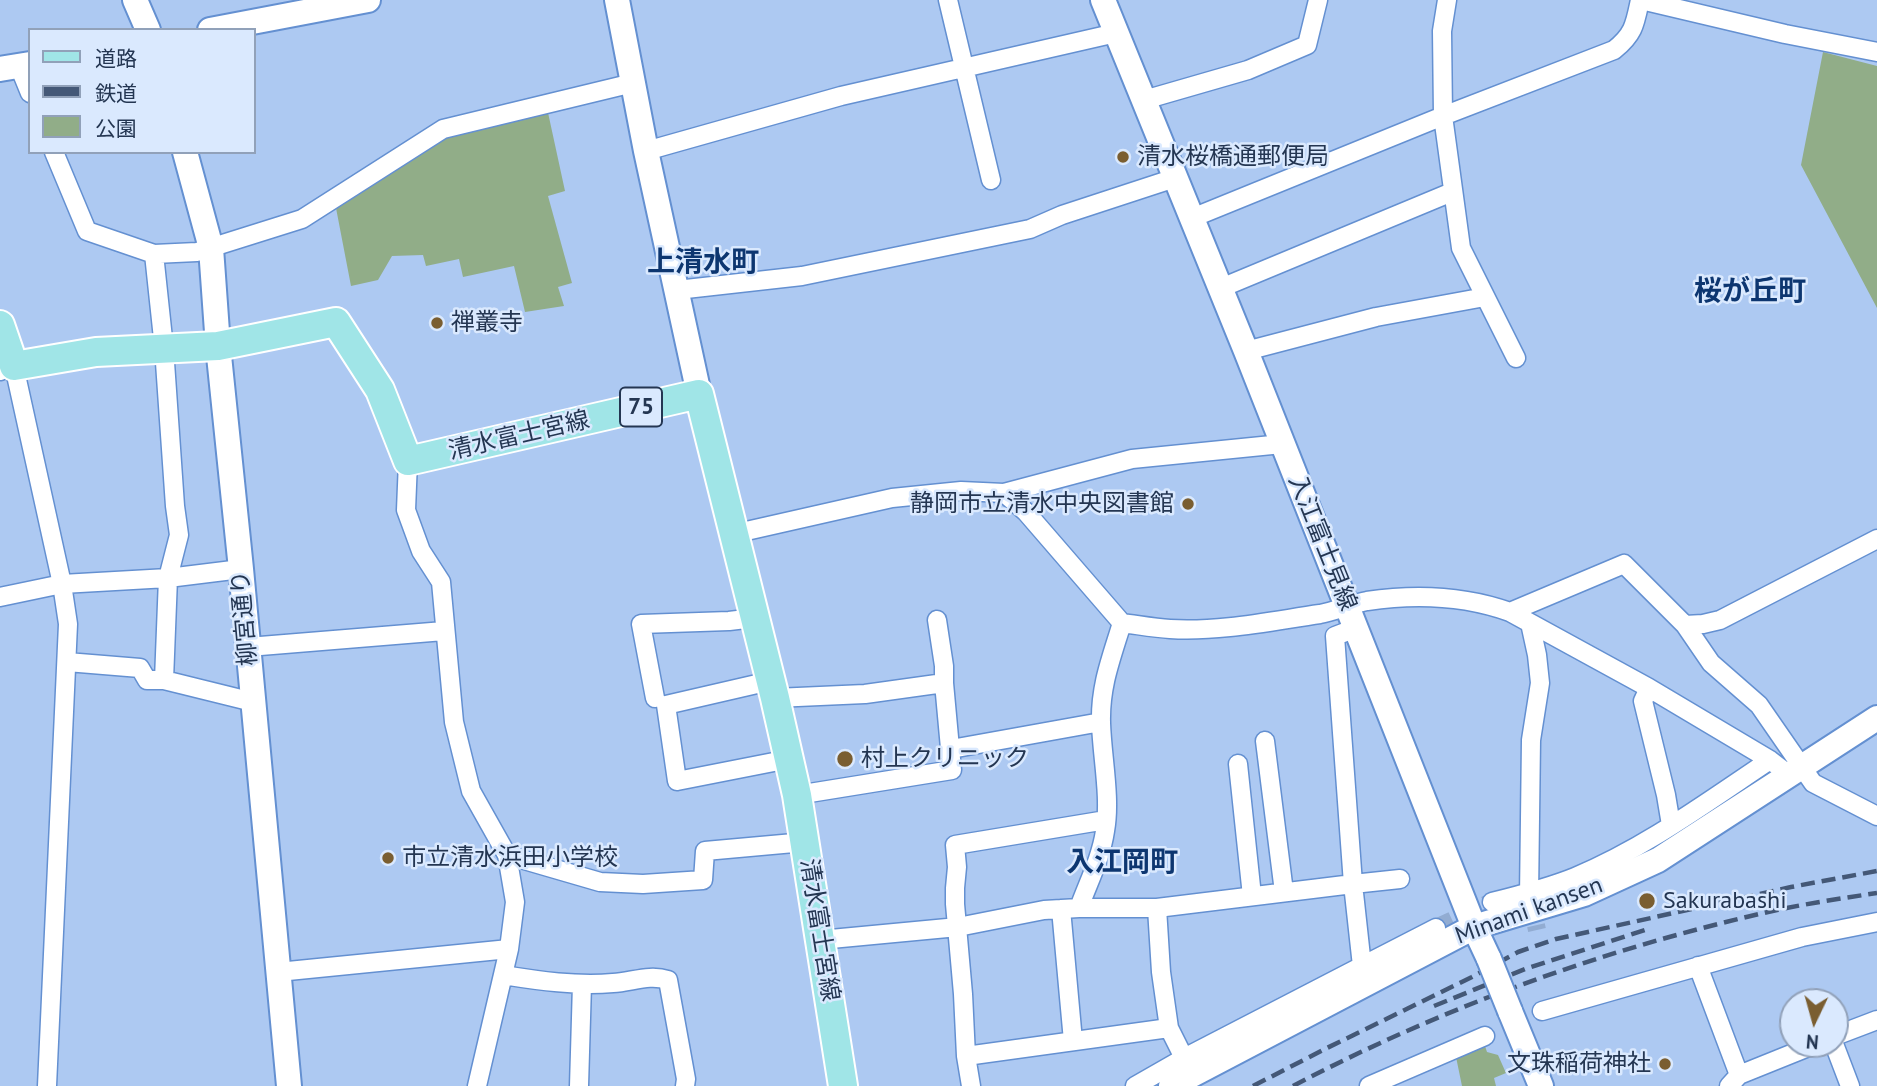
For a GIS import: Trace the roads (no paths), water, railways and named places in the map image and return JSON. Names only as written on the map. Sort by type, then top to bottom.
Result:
[{"type":"main road","points":[[135,0],[147,28]]},
{"type":"main road","points":[[221,28],[368,0]]},
{"type":"main road","points":[[617,0],[646,151],[699,394]]},
{"type":"main road","name":"入江富士見線","points":[[1103,0],[1247,351],[1474,927],[1541,1086]]},
{"type":"main road","name":"柳宮通り","points":[[186,154],[211,248],[218,346],[289,1086]]},
{"type":"main road","points":[[0,325],[7,368],[96,352],[218,346],[337,322],[380,390],[408,461]]},
{"type":"main road","name":"清水富士宮線","points":[[408,461],[699,394],[797,795],[843,1086]]},
{"type":"main road","name":"Minami kansen","points":[[1171,1086],[1474,927],[1584,894],[1658,860],[1787,767],[1877,719]]},
{"type":"street","points":[[948,0],[991,180]]},
{"type":"street","points":[[1144,100],[1248,70],[1307,45],[1318,0]]},
{"type":"street","points":[[1447,0],[1442,31],[1443,116],[1461,248],[1516,358]]},
{"type":"street","points":[[1192,218],[1614,50],[1626,40],[1635,27],[1640,0],[1785,34],[1877,52]]},
{"type":"street","points":[[646,151],[841,96],[1116,33]]},
{"type":"street","points":[[10,66],[28,90]]},
{"type":"street","points":[[55,154],[87,231],[154,254],[197,252],[302,219],[443,129],[633,83]]},
{"type":"street","points":[[677,290],[802,276],[1030,229],[1062,215],[1175,178]]},
{"type":"street","points":[[1220,288],[1452,192]]},
{"type":"street","points":[[154,254],[179,535],[168,578],[164,680]]},
{"type":"street","points":[[1247,351],[1376,317],[1485,297]]},
{"type":"street","points":[[7,368],[62,584],[68,624],[47,1086]]},
{"type":"street","points":[[733,534],[892,498],[961,491],[1004,493],[1132,459],[1282,444]]},
{"type":"street","points":[[408,461],[406,510],[421,551],[440,582],[454,722],[471,791],[507,855],[514,901],[509,949],[477,1086]]},
{"type":"street","points":[[1004,493],[1026,512],[1122,624],[1172,629],[1212,627],[1325,613],[1352,617]]},
{"type":"street","points":[[1685,625],[1720,620],[1877,539]]},
{"type":"street","points":[[1510,612],[1624,564],[1685,625],[1711,663],[1759,705],[1787,767]]},
{"type":"street","points":[[0,597],[62,584],[168,578],[241,569]]},
{"type":"street","points":[[1362,966],[1353,884],[1335,636],[1368,601],[1431,598],[1462,600],[1489,604],[1510,612],[1649,688],[1813,783],[1877,816]]},
{"type":"street","points":[[655,698],[641,624],[754,618]]},
{"type":"street","points":[[797,795],[952,770],[944,666],[937,620]]},
{"type":"street","points":[[1529,894],[1531,740],[1540,683],[1530,623]]},
{"type":"street","points":[[1073,1041],[1070,908],[1101,850],[1106,829],[1101,722],[1103,682],[1122,624]]},
{"type":"street","points":[[247,647],[444,631]]},
{"type":"street","points":[[67,662],[140,668],[147,680],[164,680],[253,702]]},
{"type":"street","points":[[789,759],[677,781],[666,705],[773,689],[865,694],[944,684]]},
{"type":"street","points":[[1649,688],[1643,701],[1671,825]]},
{"type":"street","points":[[951,749],[1101,722]]},
{"type":"street","points":[[1265,741],[1284,892]]},
{"type":"street","points":[[1238,764],[1252,896]]},
{"type":"street","points":[[1492,902],[1529,894],[1617,858],[1671,825],[1787,767]]},
{"type":"street","points":[[1242,802],[1272,797]]},
{"type":"street","points":[[971,1086],[966,1056],[955,904],[955,845],[1106,820]]},
{"type":"street","points":[[507,855],[600,882],[643,884],[703,880],[705,851],[805,842]]},
{"type":"street","points":[[820,940],[958,927],[1044,910],[1157,908],[1400,879]]},
{"type":"street","points":[[1157,908],[1161,972],[1169,1028],[1184,1058]]},
{"type":"street","points":[[1542,1011],[1802,937],[1877,922]]},
{"type":"street","points":[[1135,1086],[1436,928]]},
{"type":"street","points":[[278,972],[509,949]]},
{"type":"street","points":[[1698,966],[1734,1081],[1785,1058]]},
{"type":"street","points":[[503,975],[542,982],[582,984],[615,983],[656,977],[667,981],[686,1079],[685,1086]]},
{"type":"street","points":[[579,1086],[582,984]]},
{"type":"street","points":[[1849,1031],[1877,1020]]},
{"type":"street","points":[[966,1056],[1169,1028]]},
{"type":"street","points":[[1369,1086],[1485,1035]]},
{"type":"street","points":[[1839,1058],[1850,1086]]},
{"type":"tunnel","points":[[1530,899],[1537,930]]},
{"type":"tunnel","points":[[1436,928],[1492,902]]},
{"type":"railway","points":[[1253,1086],[1518,952],[1556,939],[1791,887],[1877,871]]},
{"type":"railway","points":[[1293,1086],[1409,1030],[1529,982],[1591,961],[1652,942],[1777,910],[1877,893]]},
{"type":"railway","points":[[1434,1006],[1525,969],[1651,928]]},
{"type":"place","name":"清水桜橋通郵便局","points":[[1123,157]]},
{"type":"place","name":"禅叢寺","points":[[437,323]]},
{"type":"place","name":"静岡市立清水中央図書館","points":[[1188,504]]},
{"type":"place","name":"村上クリニック","points":[[845,759]]},
{"type":"place","name":"市立清水浜田小学校","points":[[388,858]]},
{"type":"place","name":"Sakurabashi","points":[[1647,901]]},
{"type":"place","name":"文珠稲荷神社","points":[[1665,1064]]},
{"type":"district","name":"上清水町","points":[[703,263]]},
{"type":"district","name":"桜が丘町","points":[[1750,292]]},
{"type":"district","name":"入江岡町","points":[[1122,863]]}]
